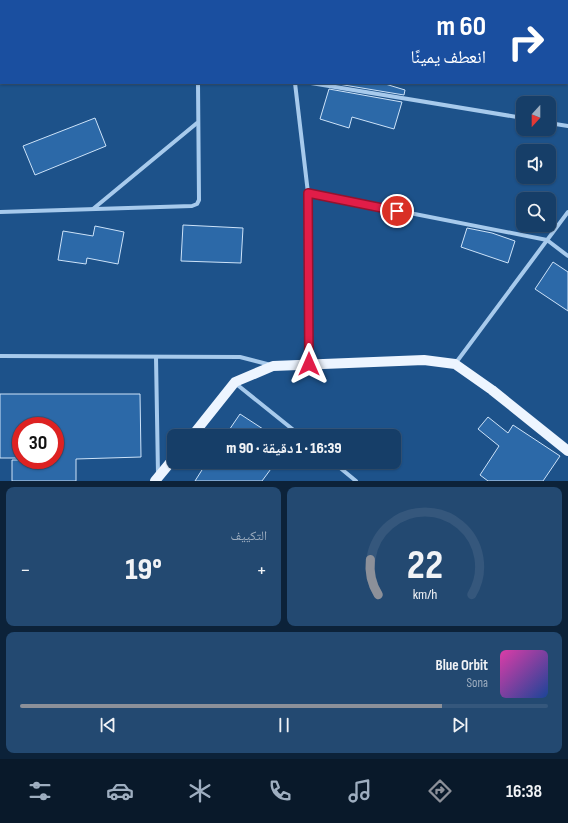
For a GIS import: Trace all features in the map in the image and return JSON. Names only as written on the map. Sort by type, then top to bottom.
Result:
[{"type":"main road","points":[[198,429],[235,382],[273,366],[424,360],[455,364],[492,390],[568,451]]},
{"type":"main road","points":[[157,479],[167,467]]},
{"type":"street","points":[[0,212],[192,206],[196,204],[199,200],[197,123],[198,84]]},
{"type":"street","points":[[295,84],[308,193],[309,364]]},
{"type":"street","points":[[317,84],[516,117]]},
{"type":"street","points":[[93,209],[197,123]]},
{"type":"street","points":[[556,123],[568,126]]},
{"type":"street","points":[[308,193],[547,240],[568,256]]},
{"type":"street","points":[[455,364],[568,212]]},
{"type":"street","points":[[0,356],[240,357],[273,366]]},
{"type":"street","points":[[156,357],[157,479]]},
{"type":"street","points":[[235,382],[292,429]]},
{"type":"street","points":[[341,469],[356,481]]},
{"type":"building","points":[[338,84],[385,84],[405,90],[404,95]]},
{"type":"building","points":[[329,89],[402,102],[394,129],[352,117],[349,128],[320,119]]},
{"type":"building","points":[[95,118],[106,146],[35,175],[23,146]]},
{"type":"building","points":[[183,225],[243,228],[241,263],[181,261]]},
{"type":"building","points":[[95,226],[124,232],[118,264],[87,258],[86,264],[58,260],[63,231],[93,236]]},
{"type":"building","points":[[467,228],[492,233],[515,241],[508,263],[461,247]]},
{"type":"building","points":[[553,262],[568,272],[568,311],[535,289]]},
{"type":"building","points":[[0,394],[140,394],[141,457],[76,459],[76,481],[12,481],[12,469],[64,469],[64,417],[12,417],[12,458],[0,458]]},
{"type":"building","points":[[240,414],[263,429],[230,429]]},
{"type":"building","points":[[488,417],[508,433],[513,425],[560,456],[543,481],[488,481],[480,475],[499,446],[478,429]]},
{"type":"building","points":[[203,469],[271,469],[262,481],[195,481]]},
{"type":"route","points":[[309,364],[308,193],[397,211]]}]
